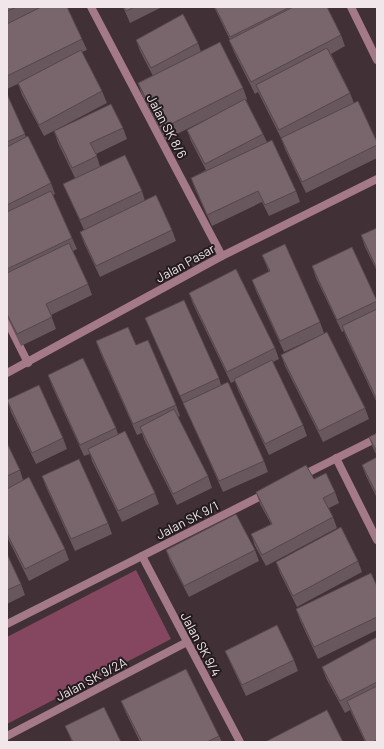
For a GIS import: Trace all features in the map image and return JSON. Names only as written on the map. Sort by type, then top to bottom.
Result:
[{"type":"street","name":"Jalan SK 8/6","points":[[91,7],[222,256]]},
{"type":"street","points":[[350,7],[377,60]]},
{"type":"street","name":"Jalan Pasar","points":[[7,373],[28,363],[222,256],[377,179]]},
{"type":"street","points":[[7,320],[28,363]]},
{"type":"street","points":[[294,479],[377,438]]},
{"type":"street","points":[[336,458],[377,540]]},
{"type":"street","name":"Jalan SK 9/1","points":[[7,624],[273,490]]},
{"type":"street","name":"Jalan SK 9/4","points":[[142,556],[240,742]]},
{"type":"street","name":"Jalan SK 9/2A","points":[[7,736],[187,642]]},
{"type":"shaded area","points":[[136,570],[171,639],[7,724],[7,637]]},
{"type":"building","points":[[7,7],[17,7],[7,11]]},
{"type":"building","points":[[41,7],[67,7],[82,39],[7,76],[7,24]]},
{"type":"building","points":[[124,7],[135,7],[126,11]]},
{"type":"building","points":[[215,7],[290,7],[230,37]]},
{"type":"building","points":[[293,7],[327,7],[341,35],[251,82],[229,40]]},
{"type":"building","points":[[183,14],[198,43],[151,68],[136,40]]},
{"type":"building","points":[[220,42],[243,88],[161,129],[138,83]]},
{"type":"building","points":[[327,48],[350,93],[279,130],[256,85]]},
{"type":"building","points":[[81,50],[102,91],[39,125],[18,83]]},
{"type":"building","points":[[7,94],[25,134],[7,142]]},
{"type":"building","points":[[245,99],[263,134],[205,164],[187,130]]},
{"type":"building","points":[[358,101],[377,145],[302,182],[281,138]]},
{"type":"building","points":[[111,104],[123,128],[90,143],[97,156],[72,168],[54,131]]},
{"type":"building","points":[[28,136],[51,183],[7,205],[7,147]]},
{"type":"building","points":[[272,140],[296,191],[265,205],[258,191],[207,215],[191,178]]},
{"type":"building","points":[[125,155],[142,191],[80,220],[63,184]]},
{"type":"building","points":[[51,191],[72,238],[7,269],[7,212]]},
{"type":"building","points":[[156,195],[172,230],[96,266],[80,232]]},
{"type":"building","points":[[377,228],[377,269],[361,235]]},
{"type":"building","points":[[69,243],[88,284],[46,304],[52,317],[17,334],[7,314],[7,273]]},
{"type":"building","points":[[285,244],[320,322],[280,341],[252,280],[270,271],[262,255]]},
{"type":"building","points":[[352,247],[377,301],[337,320],[312,266]]},
{"type":"building","points":[[236,269],[275,348],[227,372],[189,293]]},
{"type":"building","points":[[184,300],[219,378],[180,396],[145,318]]},
{"type":"building","points":[[377,309],[377,400],[342,326]]},
{"type":"building","points":[[128,327],[136,345],[148,340],[176,405],[133,424],[96,341]]},
{"type":"building","points":[[327,332],[365,408],[319,431],[281,355]]},
{"type":"building","points":[[83,358],[116,428],[80,445],[48,375]]},
{"type":"building","points":[[272,360],[303,425],[265,444],[234,379]]},
{"type":"building","points":[[228,382],[264,461],[219,481],[183,403]]},
{"type":"building","points":[[39,385],[63,438],[32,453],[7,400]]},
{"type":"building","points":[[174,409],[208,476],[173,494],[140,427]]},
{"type":"building","points":[[125,431],[155,493],[118,511],[88,449]]},
{"type":"building","points":[[377,433],[377,452],[369,437]]},
{"type":"building","points":[[7,443],[20,470],[7,476]]},
{"type":"building","points":[[377,457],[377,495],[362,465]]},
{"type":"building","points":[[79,459],[108,523],[71,539],[42,476]]},
{"type":"building","points":[[306,465],[314,479],[326,473],[335,492],[323,498],[333,517],[262,555],[251,534],[272,524],[256,492]]},
{"type":"building","points":[[29,477],[65,549],[25,569],[7,534],[7,489]]},
{"type":"building","points":[[236,514],[255,550],[184,586],[166,550]]},
{"type":"building","points":[[341,527],[358,561],[293,596],[276,562]]},
{"type":"building","points":[[7,554],[21,584],[7,590]]},
{"type":"building","points":[[371,573],[377,586],[377,617],[314,647],[296,609]]},
{"type":"building","points":[[277,625],[294,660],[242,685],[225,651]]},
{"type":"building","points":[[377,637],[377,682],[340,701],[322,667]]},
{"type":"building","points":[[186,669],[219,736],[207,742],[142,742],[121,701]]},
{"type":"building","points":[[377,686],[377,740],[373,742],[366,742],[347,701]]},
{"type":"building","points":[[104,707],[121,742],[73,742],[65,726]]},
{"type":"building","points":[[327,710],[343,742],[265,742]]}]
